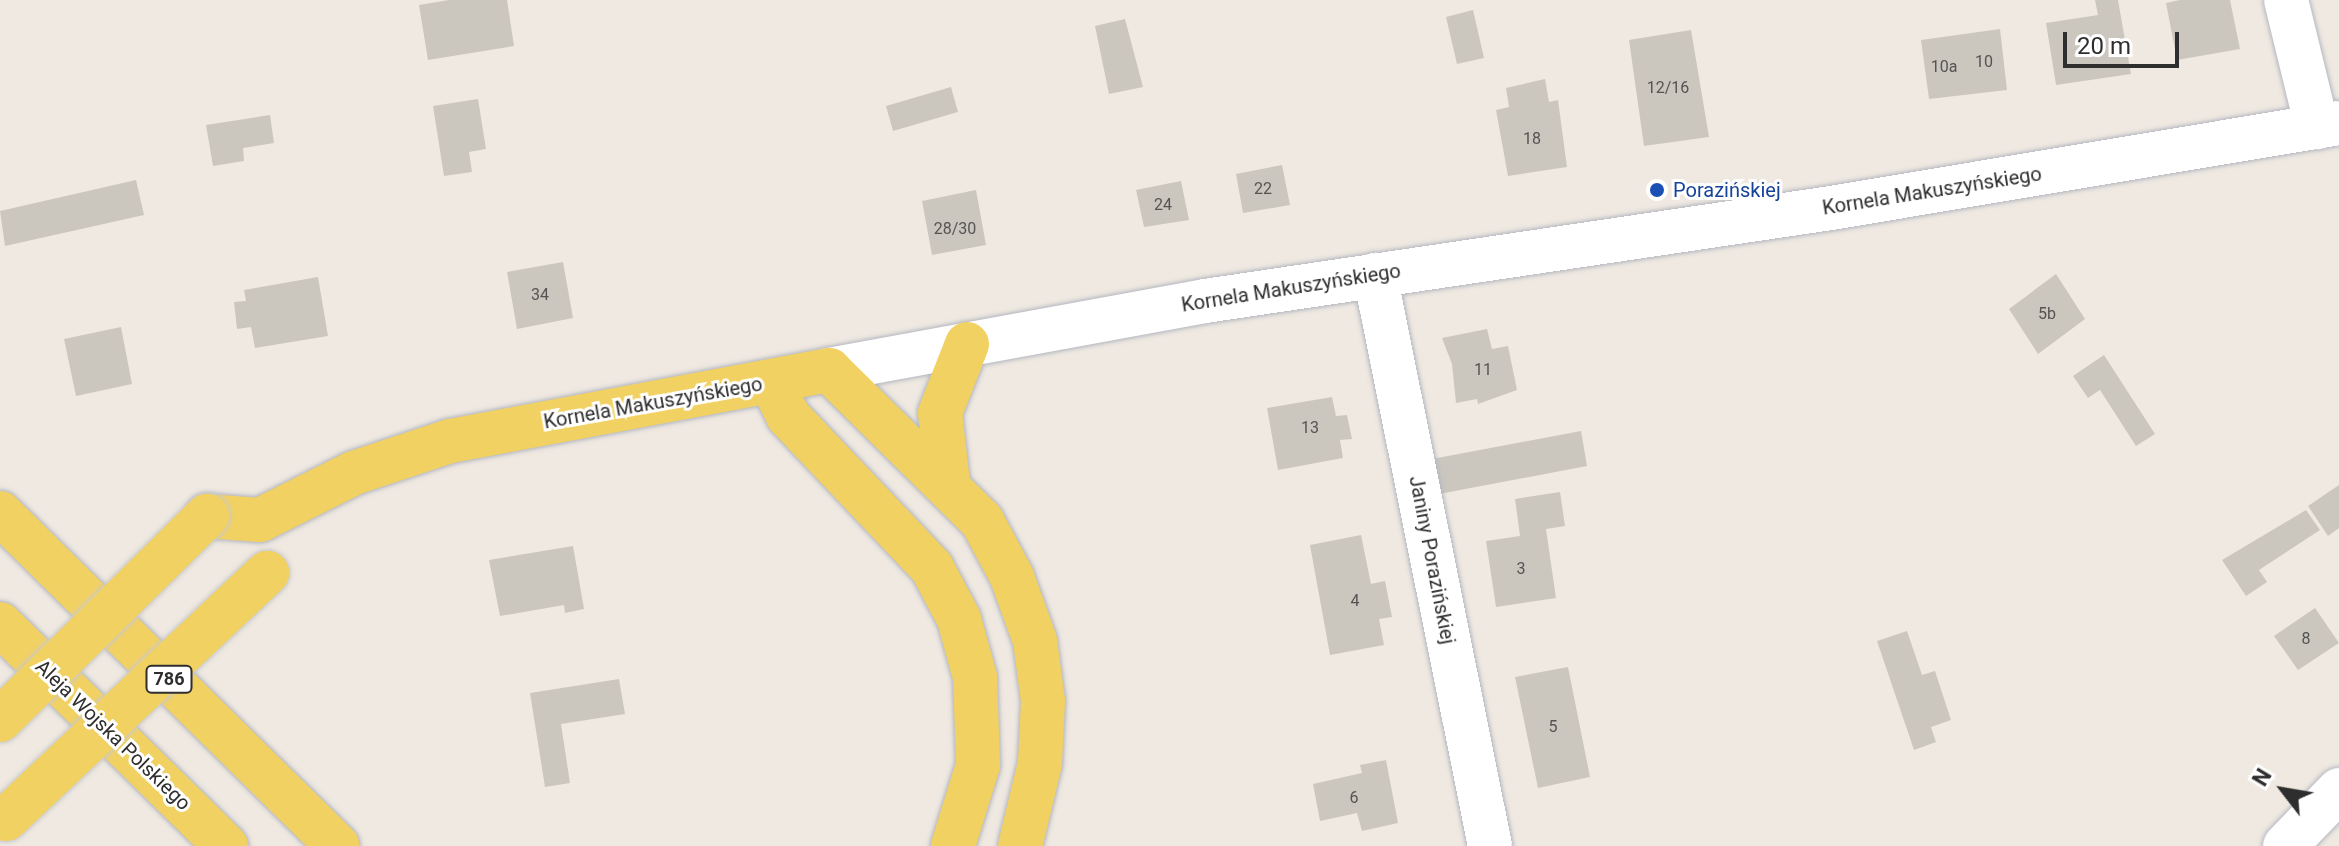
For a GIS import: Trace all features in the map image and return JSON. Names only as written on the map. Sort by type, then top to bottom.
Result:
[{"type":"main road","points":[[948,483],[940,413],[967,344]]},
{"type":"main road","points":[[829,370],[948,483],[982,521],[1012,577],[1035,641],[1043,701],[1040,763],[1020,846]]},
{"type":"main road","name":"Kornela Makuszyńskiego","points":[[260,520],[354,473],[450,441],[829,370]]},
{"type":"main road","points":[[771,381],[788,416],[932,568],[959,619],[975,677],[978,765],[953,846]]},
{"type":"main road","name":"786","points":[[0,513],[338,846]]},
{"type":"main road","points":[[0,720],[207,516],[260,520],[267,573],[3,822]]},
{"type":"main road","name":"Aleja Wojska Polskiego","points":[[0,624],[214,837]]},
{"type":"street","points":[[2286,0],[2328,125]]},
{"type":"street","name":"Kornela Makuszyńskiego","points":[[829,370],[1375,275],[1831,208],[2328,125]]},
{"type":"street","name":"Janiny Porazińskiej","points":[[1375,275],[1490,846]]},
{"type":"street","points":[[2285,846],[2339,790]]},
{"type":"building","points":[[449,0],[507,0],[514,46],[428,60],[419,5]]},
{"type":"building","points":[[2095,0],[2118,0],[2131,74],[2056,85],[2046,23],[2098,15]]},
{"type":"building","points":[[2230,0],[2240,49],[2177,60],[2166,3]]},
{"type":"building","points":[[1473,10],[1484,58],[1457,64],[1446,17]]},
{"type":"building","points":[[1125,19],[1143,87],[1109,94],[1095,26]]},
{"type":"building","points":[[2000,29],[2007,90],[1929,99],[1921,40]]},
{"type":"building","points":[[1691,30],[1709,137],[1644,146],[1629,40]]},
{"type":"building","points":[[1545,79],[1549,102],[1558,100],[1567,167],[1508,176],[1496,110],[1509,107],[1506,88]]},
{"type":"building","points":[[951,87],[958,112],[893,131],[886,106]]},
{"type":"building","points":[[478,99],[486,149],[469,152],[472,172],[444,176],[433,106]]},
{"type":"building","points":[[270,115],[274,143],[243,148],[244,161],[213,166],[206,125]]},
{"type":"building","points":[[1282,165],[1290,205],[1243,213],[1236,174]]},
{"type":"building","points":[[136,180],[144,215],[5,246],[0,211]]},
{"type":"building","points":[[1181,181],[1189,220],[1144,227],[1136,190]]},
{"type":"building","points":[[976,190],[986,245],[932,255],[922,201]]},
{"type":"building","points":[[563,262],[573,318],[517,329],[507,272]]},
{"type":"building","points":[[2056,274],[2085,319],[2038,354],[2009,309]]},
{"type":"building","points":[[318,277],[328,336],[255,348],[251,327],[237,329],[234,302],[246,301],[244,290]]},
{"type":"building","points":[[121,327],[132,384],[76,396],[64,339]]},
{"type":"building","points":[[1487,329],[1492,349],[1508,346],[1517,390],[1478,404],[1477,399],[1456,403],[1452,364],[1442,338]]},
{"type":"building","points":[[2104,355],[2155,434],[2136,446],[2100,390],[2088,398],[2073,376]]},
{"type":"building","points":[[1332,397],[1336,416],[1347,415],[1352,439],[1340,440],[1343,458],[1278,470],[1267,408]]},
{"type":"building","points":[[1581,431],[1587,466],[1439,494],[1432,459]]},
{"type":"building","points":[[2339,485],[2339,528],[2328,536],[2308,506]]},
{"type":"building","points":[[1560,492],[1565,526],[1546,529],[1556,598],[1496,607],[1486,541],[1520,536],[1515,499]]},
{"type":"building","points":[[2306,510],[2320,530],[2259,570],[2267,582],[2246,596],[2222,560]]},
{"type":"building","points":[[1361,535],[1371,584],[1385,581],[1392,617],[1379,619],[1384,645],[1330,655],[1310,545]]},
{"type":"building","points":[[573,546],[584,609],[565,613],[564,605],[500,616],[489,560]]},
{"type":"building","points":[[2315,608],[2339,643],[2298,670],[2274,636]]},
{"type":"building","points":[[1907,631],[1922,675],[1935,671],[1951,720],[1931,727],[1936,742],[1914,750],[1877,641]]},
{"type":"building","points":[[1568,667],[1590,777],[1538,788],[1515,677]]},
{"type":"building","points":[[619,679],[625,714],[561,724],[570,783],[545,787],[530,693]]},
{"type":"building","points":[[1386,760],[1398,823],[1362,831],[1357,813],[1320,821],[1313,784],[1362,773],[1360,765]]},
{"type":"place","name":"Porazińskiej","points":[[1657,190]]}]
